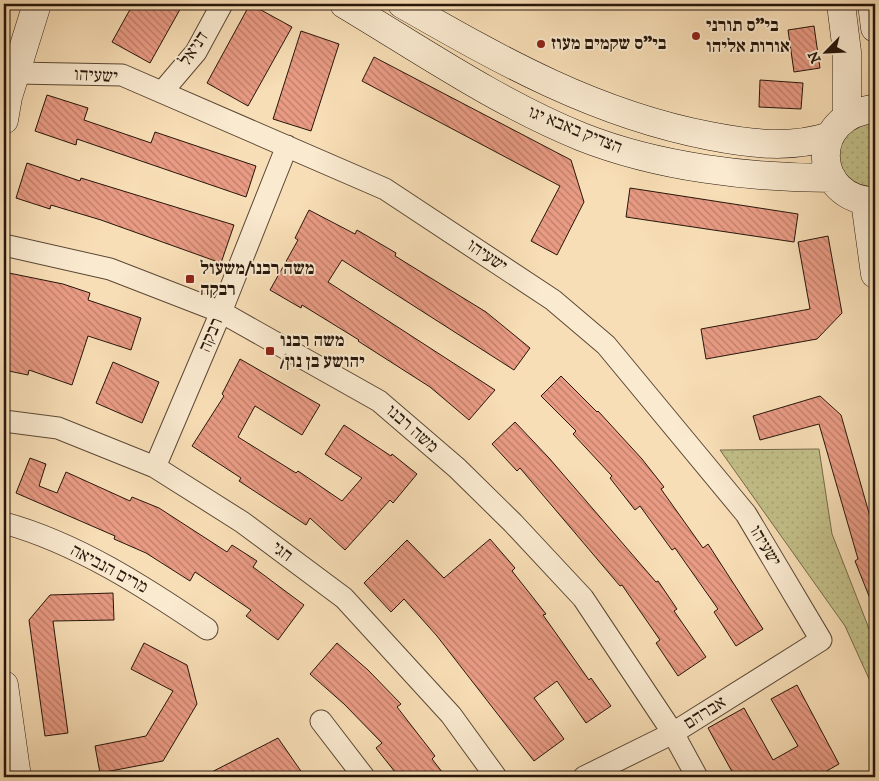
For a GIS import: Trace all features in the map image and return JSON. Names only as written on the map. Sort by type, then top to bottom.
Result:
[{"type":"main road","points":[[4,120],[8,97],[37,4]]},
{"type":"main road","name":"הצדיק באבא יגו","points":[[344,4],[496,94],[547,122],[584,138],[641,156],[681,164],[784,178],[832,178]]},
{"type":"main road","name":"הצדיק באבא יגו","points":[[402,4],[503,62],[578,96],[638,118],[676,129],[749,143],[802,144],[839,126],[861,110],[875,109]]},
{"type":"main road","points":[[841,4],[847,52],[839,126],[826,157],[832,178],[846,193],[870,201],[875,274]]},
{"type":"main road","points":[[872,4],[875,28]]},
{"type":"main road","points":[[4,685],[17,777]]},
{"type":"street","name":"דניאל","points":[[162,92],[196,52],[222,4]]},
{"type":"street","name":"ישעיהו","points":[[16,73],[122,75],[386,189],[553,300],[606,345],[746,514],[821,640]]},
{"type":"street","name":"רבקה","points":[[155,467],[221,312],[287,146]]},
{"type":"street","name":"משה רבנו","points":[[4,245],[110,269],[221,312],[379,401],[457,468],[514,524],[583,598],[674,733],[697,777]]},
{"type":"street","name":"חגי","points":[[4,421],[58,428],[155,467],[242,522],[344,598],[451,715],[496,777]]},
{"type":"street","name":"מרים הנביאה","points":[[4,523],[46,536],[100,564],[157,595],[207,629]]},
{"type":"street","name":"אברהם","points":[[584,777],[674,733],[821,640]]},
{"type":"street","points":[[321,721],[364,777]]},
{"type":"shaded area","points":[[875,121],[875,191],[857,188],[841,171],[838,149],[849,129]]},
{"type":"shaded area","points":[[819,449],[832,534],[875,644],[875,692],[845,626],[720,450]]},
{"type":"building","points":[[133,4],[183,4],[150,63],[112,42]]},
{"type":"building","points":[[250,4],[292,27],[248,106],[207,83]]},
{"type":"building","points":[[814,26],[820,68],[794,72],[788,30]]},
{"type":"building","points":[[301,31],[339,44],[311,131],[273,119]]},
{"type":"building","points":[[374,57],[571,160],[584,202],[557,255],[531,241],[560,186],[362,81]]},
{"type":"building","points":[[760,80],[803,83],[801,109],[759,107]]},
{"type":"building","points":[[47,95],[88,108],[84,120],[151,143],[155,132],[256,166],[246,197],[77,139],[76,145],[35,131]]},
{"type":"building","points":[[27,163],[80,181],[81,178],[234,225],[221,263],[101,220],[51,205],[50,209],[16,198]]},
{"type":"building","points":[[630,188],[798,214],[794,242],[626,217]]},
{"type":"building","points":[[309,210],[355,234],[357,230],[396,253],[395,256],[486,312],[530,348],[514,370],[342,260],[328,282],[495,390],[469,420],[430,387],[359,340],[302,305],[301,308],[270,290],[298,240],[295,238]]},
{"type":"building","points":[[828,236],[842,313],[817,339],[706,359],[701,329],[810,309],[798,242]]},
{"type":"building","points":[[4,272],[63,284],[90,293],[88,300],[141,318],[131,350],[88,336],[72,385],[29,370],[28,375],[4,370]]},
{"type":"building","points":[[240,359],[320,405],[302,435],[255,406],[238,437],[296,473],[298,471],[342,501],[362,478],[325,454],[344,425],[391,456],[392,454],[417,474],[393,503],[390,500],[345,550],[310,518],[306,525],[239,481],[241,478],[192,446],[224,396],[222,394]]},
{"type":"building","points":[[113,362],[159,382],[142,423],[96,403]]},
{"type":"building","points":[[561,376],[598,411],[642,459],[664,487],[661,489],[703,548],[708,544],[763,629],[736,646],[714,612],[718,609],[675,548],[672,550],[640,506],[635,510],[610,478],[612,476],[573,434],[576,431],[541,396]]},
{"type":"building","points":[[820,396],[841,415],[875,534],[869,537],[875,554],[875,611],[855,561],[858,559],[819,424],[760,440],[753,416]]},
{"type":"building","points":[[515,422],[549,458],[656,582],[658,581],[677,609],[674,611],[706,657],[678,676],[656,643],[660,640],[622,585],[620,586],[520,468],[517,471],[492,444]]},
{"type":"building","points":[[30,458],[46,464],[39,486],[57,493],[66,472],[130,501],[132,497],[159,508],[227,552],[232,545],[257,561],[253,567],[304,605],[278,640],[246,616],[251,610],[195,572],[190,581],[146,553],[114,539],[115,536],[16,493]]},
{"type":"building","points":[[490,539],[515,568],[512,571],[546,614],[543,615],[589,680],[591,678],[611,706],[586,723],[557,681],[534,698],[564,739],[534,761],[437,636],[404,599],[391,612],[364,583],[407,540],[444,578]]},
{"type":"building","points":[[113,593],[114,620],[53,621],[68,733],[45,736],[29,620],[50,595]]},
{"type":"building","points":[[144,643],[187,665],[197,704],[163,761],[100,773],[95,746],[146,736],[173,691],[131,669]]},
{"type":"building","points":[[337,643],[368,670],[401,704],[397,707],[435,756],[432,759],[446,777],[399,777],[376,748],[382,743],[344,704],[310,674]]},
{"type":"building","points":[[797,685],[839,764],[816,777],[735,777],[708,728],[744,708],[773,760],[798,746],[771,699]]},
{"type":"building","points":[[278,738],[305,777],[202,777]]},
{"type":"place","name":"בי\"ס תורני אורות אליהו","points":[[696,36]]},
{"type":"place","name":"בי\"ס שקמים מעוז","points":[[541,44]]},
{"type":"place","name":"משה רבנו/משעול רבקה","points":[[190,279]]},
{"type":"place","name":"משה רבנו /יהושע בן נון","points":[[270,351]]}]
